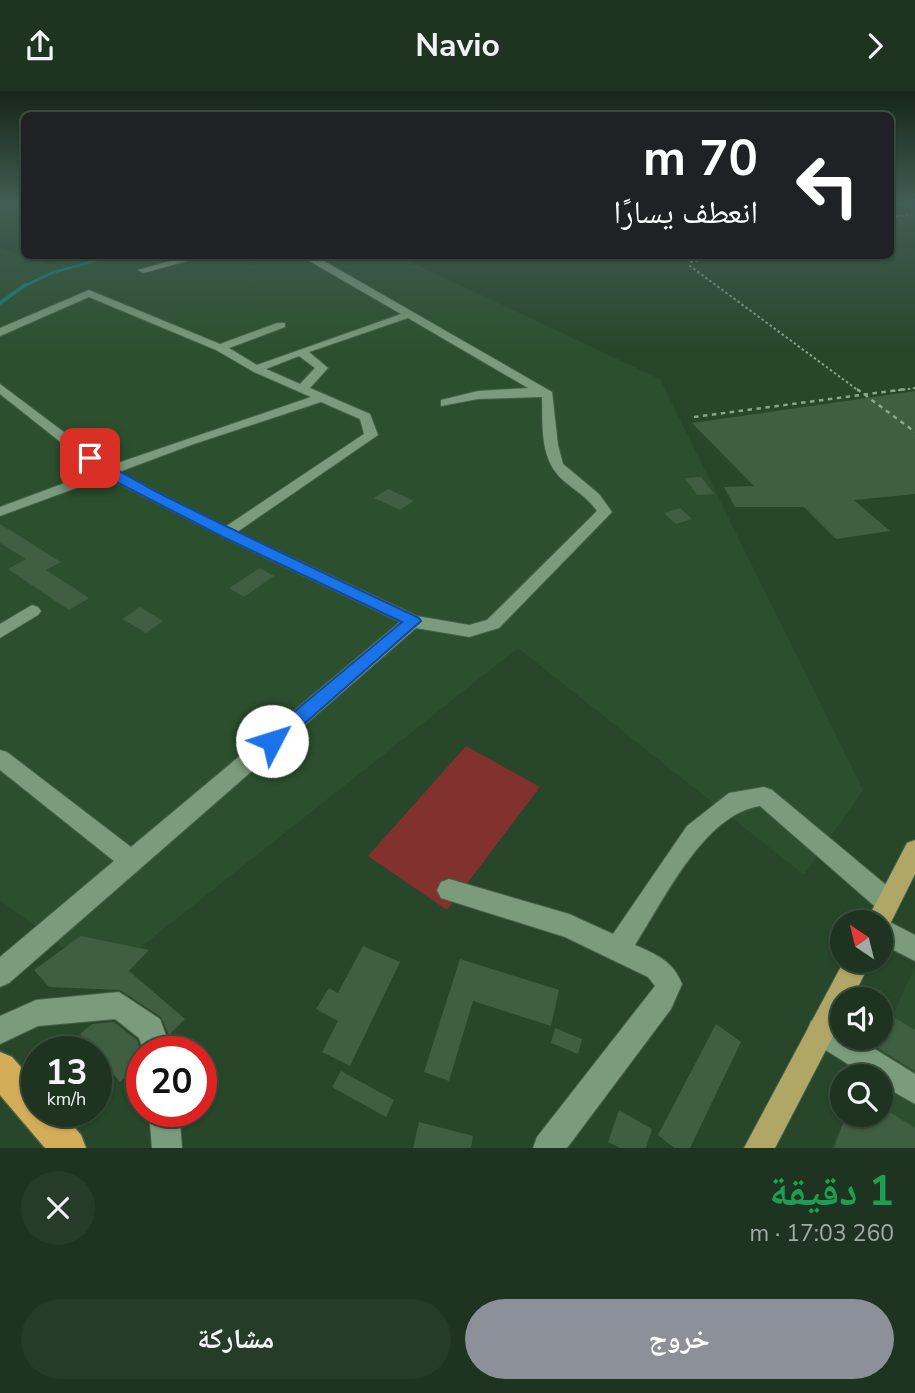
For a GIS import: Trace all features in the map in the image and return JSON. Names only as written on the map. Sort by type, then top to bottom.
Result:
[{"type":"highway","points":[[0,1069],[68,1148]]},
{"type":"main road","points":[[884,910],[915,850]]},
{"type":"main road","points":[[759,1148],[802,1062],[852,973]]},
{"type":"lane","points":[[143,270],[188,259]]},
{"type":"lane","points":[[0,388],[108,472],[226,533],[413,621],[469,631],[493,624],[604,512],[594,494],[561,471],[553,457],[548,395],[312,259]]},
{"type":"lane","points":[[0,333],[8,327],[89,293],[220,348],[264,375],[303,388],[366,417],[371,435],[226,533]]},
{"type":"lane","points":[[258,370],[264,364],[410,314]]},
{"type":"lane","points":[[220,348],[281,325]]},
{"type":"lane","points":[[301,352],[322,368],[303,388]]},
{"type":"lane","points":[[445,403],[478,395],[541,391]]},
{"type":"lane","points":[[0,512],[186,442],[324,397]]},
{"type":"lane","points":[[0,632],[32,611]]},
{"type":"lane","points":[[0,974],[413,621]]},
{"type":"lane","points":[[0,758],[131,861]]},
{"type":"lane","points":[[618,949],[695,833],[737,800],[764,796],[881,910]]},
{"type":"lane","points":[[449,890],[569,926],[657,968],[669,984],[662,1000],[548,1148]]},
{"type":"lane","points":[[893,936],[915,949]]},
{"type":"lane","points":[[0,1030],[36,1013],[119,1006],[150,1029],[152,1036]]},
{"type":"lane","points":[[821,1031],[915,1090]]},
{"type":"lane","points":[[165,1127],[167,1148]]},
{"type":"path","points":[[704,259],[691,262],[690,266],[915,432]]},
{"type":"path","points":[[694,417],[915,388]]},
{"type":"shaded area","points":[[0,252],[13,252],[21,255],[21,259],[33,259],[48,264],[75,259],[404,259],[660,379],[863,790],[804,875],[518,648],[103,977],[0,900]]},
{"type":"shaded area","points":[[466,746],[540,787],[447,910],[368,856]]},
{"type":"shaded area","points":[[915,967],[915,1148],[831,1148],[841,1127],[893,1127],[893,1064],[871,1064],[877,1050],[893,1050],[893,1015]]},
{"type":"building","points":[[915,391],[915,494],[854,500],[890,531],[836,539],[804,507],[735,507],[724,487],[754,486],[692,423]]},
{"type":"building","points":[[701,477],[714,494],[697,495],[685,478]]},
{"type":"building","points":[[388,489],[414,501],[400,510],[374,498]]},
{"type":"building","points":[[680,508],[692,519],[676,524],[664,513]]},
{"type":"building","points":[[0,524],[61,562],[46,570],[89,598],[69,610],[8,569],[26,559],[0,543]]},
{"type":"building","points":[[260,568],[274,576],[244,597],[229,588]]},
{"type":"building","points":[[140,607],[163,621],[146,633],[122,619]]},
{"type":"building","points":[[81,936],[149,950],[129,971],[185,1019],[169,1035],[161,1017],[120,990],[49,987],[34,970]]},
{"type":"building","points":[[363,946],[400,962],[350,1066],[322,1052],[338,1021],[316,1009],[329,988],[338,993]]},
{"type":"building","points":[[460,959],[559,990],[551,1026],[473,1001],[449,1081],[424,1072]]},
{"type":"building","points":[[893,1017],[915,1030],[915,1071],[881,1050],[893,1050]]},
{"type":"building","points":[[114,1022],[132,1036],[126,1036],[126,1076],[120,1082],[112,1072],[112,1036],[80,1034],[92,1024]]},
{"type":"building","points":[[716,1024],[741,1042],[690,1148],[674,1148],[658,1135]]},
{"type":"building","points":[[555,1028],[582,1039],[578,1054],[551,1043]]},
{"type":"building","points":[[341,1071],[394,1100],[386,1117],[332,1087]]},
{"type":"building","points":[[619,1110],[652,1129],[646,1148],[620,1148],[608,1142]]},
{"type":"building","points":[[893,1114],[915,1128],[915,1148],[834,1148],[842,1127],[893,1127]]},
{"type":"building","points":[[419,1122],[473,1136],[471,1148],[413,1148]]},
{"type":"waterway","points":[[23,287],[54,272],[101,259]]},
{"type":"waterway","points":[[0,303],[23,287]]},
{"type":"route","points":[[90,458],[108,472],[226,533],[413,621],[272,741]]}]
